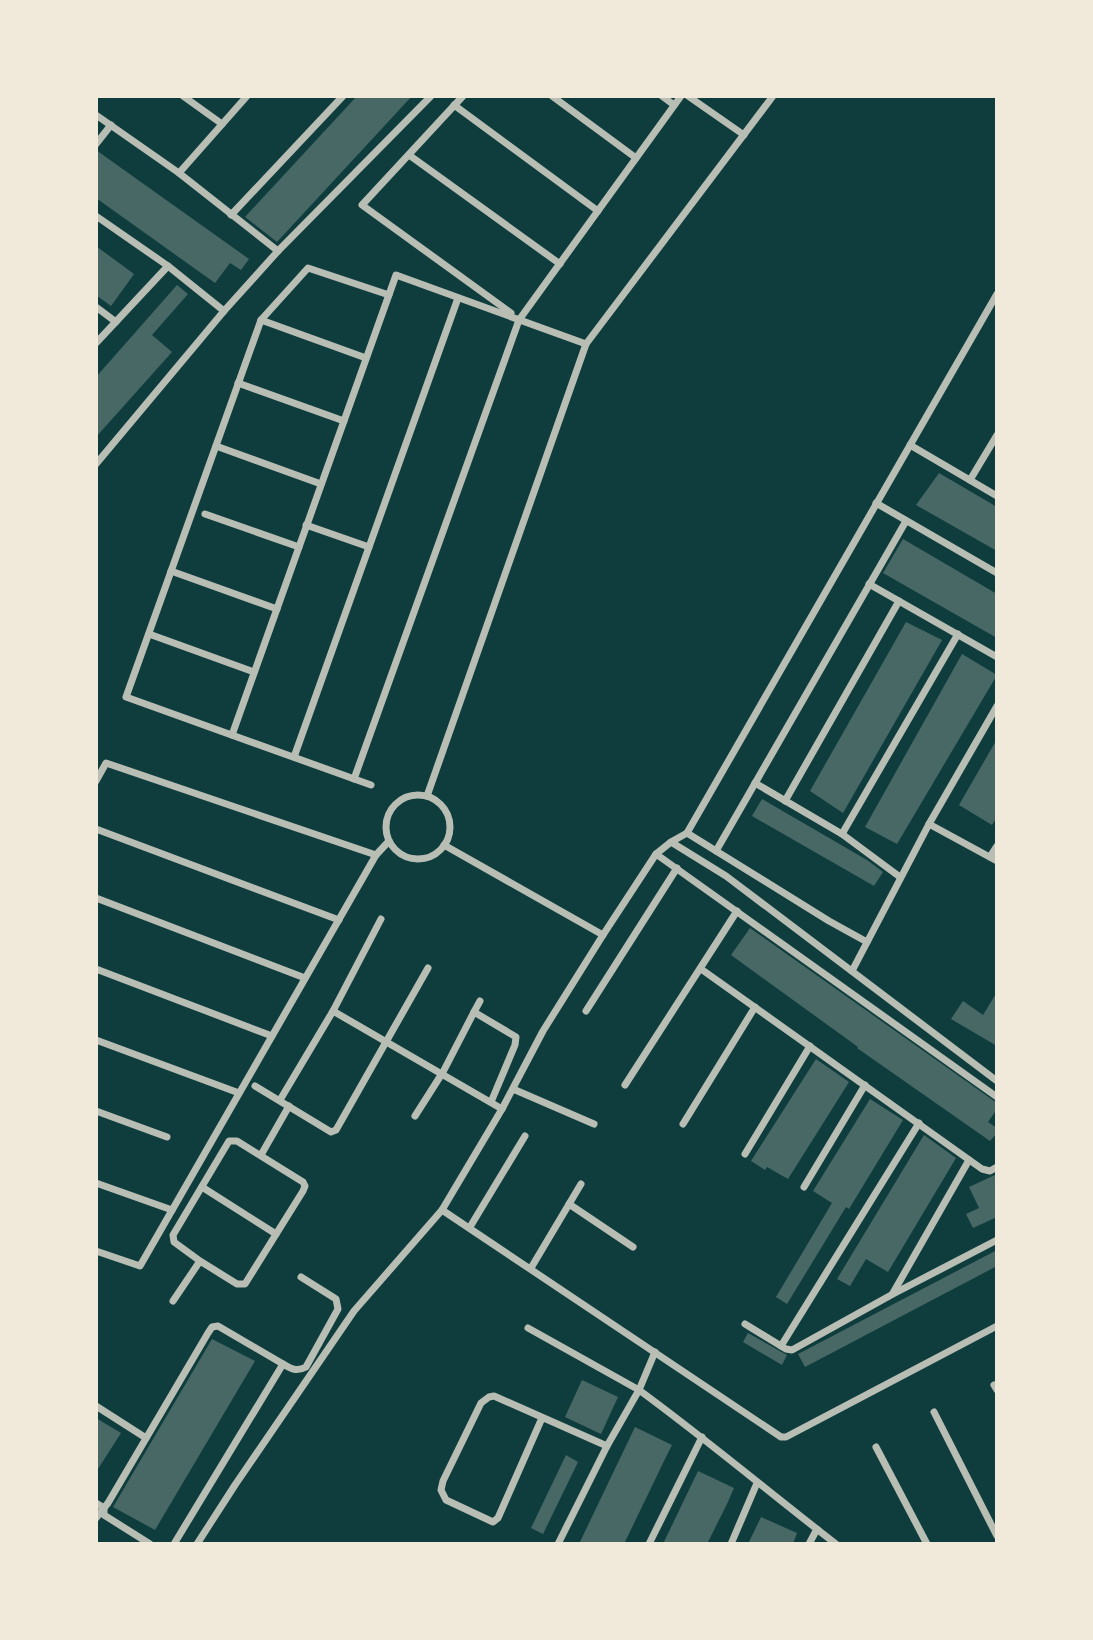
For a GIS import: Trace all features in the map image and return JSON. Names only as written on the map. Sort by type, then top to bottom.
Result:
[{"type":"street","points":[[183,96],[222,124]]},
{"type":"street","points":[[179,173],[247,96]]},
{"type":"street","points":[[231,215],[342,96]]},
{"type":"street","points":[[96,464],[278,251],[431,96]]},
{"type":"street","points":[[463,96],[362,205],[519,320]]},
{"type":"street","points":[[552,96],[636,158]]},
{"type":"street","points":[[662,96],[674,105]]},
{"type":"street","points":[[355,779],[519,320],[681,96]]},
{"type":"street","points":[[688,96],[744,135]]},
{"type":"street","points":[[427,796],[586,344],[773,96]]},
{"type":"street","points":[[454,105],[598,211]]},
{"type":"street","points":[[96,115],[179,173],[278,251]]},
{"type":"street","points":[[96,144],[111,125]]},
{"type":"street","points":[[409,155],[560,264]]},
{"type":"street","points":[[96,216],[168,266],[224,311]]},
{"type":"street","points":[[96,343],[168,266]]},
{"type":"street","points":[[371,785],[126,697],[261,320],[308,268],[389,295]]},
{"type":"street","points":[[232,735],[396,275],[586,344]]},
{"type":"street","points":[[197,1544],[354,1311],[442,1210],[502,1109],[543,1031],[656,854],[687,833],[997,294]]},
{"type":"street","points":[[294,757],[458,298]]},
{"type":"street","points":[[96,307],[116,322]]},
{"type":"street","points":[[261,320],[366,358]]},
{"type":"street","points":[[238,383],[344,421]]},
{"type":"street","points":[[970,480],[997,435]]},
{"type":"street","points":[[910,445],[997,496]]},
{"type":"street","points":[[216,446],[321,484]]},
{"type":"street","points":[[876,503],[997,573]]},
{"type":"street","points":[[205,514],[299,547]]},
{"type":"street","points":[[716,850],[906,521]]},
{"type":"street","points":[[306,525],[369,547]]},
{"type":"street","points":[[171,571],[276,609]]},
{"type":"street","points":[[869,584],[997,657]]},
{"type":"street","points":[[785,801],[899,601]]},
{"type":"street","points":[[149,634],[254,672]]},
{"type":"street","points":[[842,834],[958,635]]},
{"type":"street","points":[[852,971],[929,824],[997,706]]},
{"type":"street","points":[[96,781],[106,763],[376,855]]},
{"type":"street","points":[[755,783],[842,834],[900,877]]},
{"type":"street","points":[[408,796],[427,796],[442,805],[450,829],[444,845],[429,856],[411,858],[402,854],[389,841],[386,823],[393,806],[408,796]]},
{"type":"street","points":[[929,824],[994,859],[997,846]]},
{"type":"street","points":[[96,829],[339,920]]},
{"type":"street","points":[[687,833],[867,942]]},
{"type":"street","points":[[96,1251],[140,1266],[376,855],[389,841]]},
{"type":"street","points":[[671,842],[726,876],[997,1081]]},
{"type":"street","points":[[444,845],[603,935]]},
{"type":"street","points":[[656,854],[997,1097]]},
{"type":"street","points":[[586,1011],[677,868]]},
{"type":"street","points":[[96,898],[305,978]]},
{"type":"street","points":[[625,1085],[737,911]]},
{"type":"street","points":[[281,1100],[381,919]]},
{"type":"street","points":[[255,1086],[331,1132],[336,1129],[428,968]]},
{"type":"street","points":[[701,969],[970,1160],[985,1170],[997,1167]]},
{"type":"street","points":[[96,970],[272,1036]]},
{"type":"street","points":[[415,1116],[443,1072],[480,1000]]},
{"type":"street","points":[[683,1124],[755,1007]]},
{"type":"street","points":[[333,1010],[443,1072],[502,1109]]},
{"type":"street","points":[[474,1012],[516,1037],[491,1102]]},
{"type":"street","points":[[96,1040],[239,1093]]},
{"type":"street","points":[[745,1154],[810,1046]]},
{"type":"street","points":[[804,1187],[864,1085]]},
{"type":"street","points":[[513,1089],[594,1124]]},
{"type":"street","points":[[261,1155],[289,1106]]},
{"type":"street","points":[[96,1111],[167,1137]]},
{"type":"street","points":[[781,1346],[919,1123]]},
{"type":"street","points":[[470,1227],[525,1136]]},
{"type":"street","points":[[231,1140],[261,1155],[303,1182],[305,1186],[242,1286],[200,1261],[172,1240],[231,1140]]},
{"type":"street","points":[[893,1294],[970,1160]]},
{"type":"street","points":[[96,1183],[172,1210]]},
{"type":"street","points":[[531,1268],[581,1184]]},
{"type":"street","points":[[202,1187],[276,1234]]},
{"type":"street","points":[[569,1204],[633,1247]]},
{"type":"street","points":[[442,1210],[778,1437],[784,1438],[997,1326]]},
{"type":"street","points":[[745,1324],[788,1350],[795,1349],[997,1240]]},
{"type":"street","points":[[173,1301],[200,1261]]},
{"type":"street","points":[[96,1518],[212,1327],[218,1326],[291,1369],[306,1367],[338,1309],[336,1299],[301,1277]]},
{"type":"street","points":[[528,1328],[639,1390],[835,1544]]},
{"type":"street","points":[[558,1544],[607,1446],[639,1390],[655,1352]]},
{"type":"street","points":[[174,1544],[283,1364]]},
{"type":"street","points":[[542,1418],[498,1518],[493,1522],[446,1500],[441,1490],[443,1481],[484,1399],[494,1396],[607,1446]]},
{"type":"street","points":[[96,1406],[146,1438]]},
{"type":"street","points":[[934,1412],[997,1536]]},
{"type":"street","points":[[649,1544],[702,1437]]},
{"type":"street","points":[[876,1447],[927,1544]]},
{"type":"street","points":[[731,1544],[757,1483]]},
{"type":"street","points":[[96,1503],[104,1508]]},
{"type":"street","points":[[104,1508],[103,1514],[150,1544]]},
{"type":"street","points":[[809,1544],[817,1529]]},
{"type":"building","points":[[357,96],[412,96],[277,242],[245,217]]},
{"type":"building","points":[[96,150],[249,259],[241,270],[230,263],[215,283],[96,198]]},
{"type":"building","points":[[96,246],[134,274],[111,306],[96,295]]},
{"type":"building","points":[[177,285],[188,294],[152,335],[172,352],[96,437],[96,377]]},
{"type":"building","points":[[939,473],[997,507],[997,551],[916,505]]},
{"type":"building","points":[[903,539],[997,594],[997,638],[883,573]]},
{"type":"building","points":[[906,622],[942,640],[843,813],[810,791]]},
{"type":"building","points":[[962,654],[997,675],[897,844],[865,827]]},
{"type":"building","points":[[997,739],[997,817],[992,825],[959,805]]},
{"type":"building","points":[[762,799],[883,872],[874,886],[752,816]]},
{"type":"building","points":[[750,928],[997,1103],[997,1109],[988,1122],[997,1128],[997,1133],[990,1141],[731,955]]},
{"type":"building","points":[[997,992],[997,1046],[951,1019],[963,1001],[983,1015]]},
{"type":"building","points":[[816,1059],[849,1082],[788,1179],[751,1161]]},
{"type":"building","points":[[870,1099],[903,1120],[787,1304],[776,1297],[832,1203],[813,1191]]},
{"type":"building","points":[[924,1135],[956,1158],[888,1272],[866,1259],[850,1286],[837,1279]]},
{"type":"building","points":[[997,1174],[997,1217],[973,1228],[966,1214],[979,1208],[969,1187]]},
{"type":"building","points":[[997,1250],[997,1266],[805,1367],[798,1354]]},
{"type":"building","points":[[748,1333],[787,1355],[782,1365],[743,1342]]},
{"type":"building","points":[[212,1339],[255,1361],[155,1530],[113,1507]]},
{"type":"building","points":[[582,1380],[618,1397],[601,1434],[565,1417]]},
{"type":"building","points":[[96,1418],[121,1433],[96,1472]]},
{"type":"building","points":[[635,1427],[672,1445],[624,1544],[579,1544]]},
{"type":"building","points":[[566,1455],[578,1462],[543,1534],[531,1528]]},
{"type":"building","points":[[698,1471],[734,1488],[727,1504],[707,1544],[663,1544]]},
{"type":"building","points":[[761,1517],[797,1533],[793,1544],[748,1544]]}]
